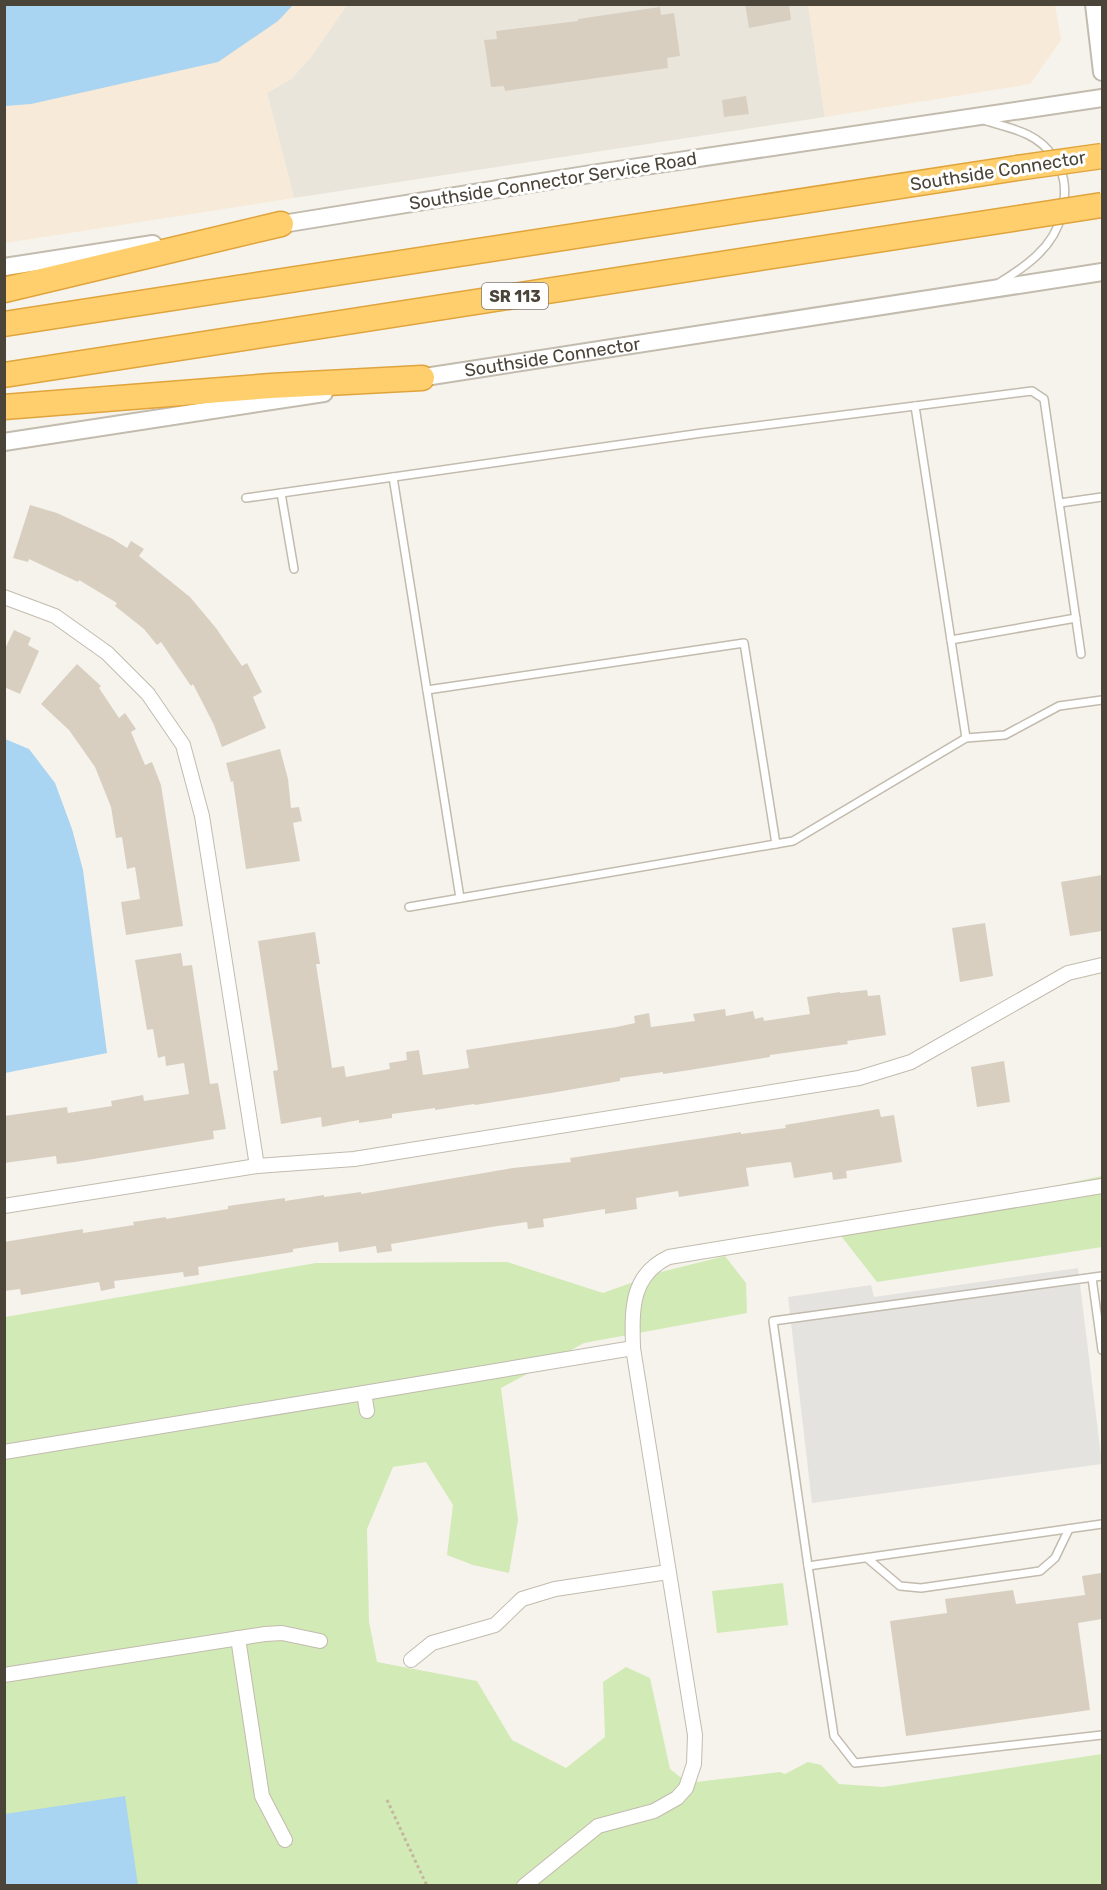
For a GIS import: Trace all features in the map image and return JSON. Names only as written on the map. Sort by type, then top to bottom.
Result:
[{"type":"highway","name":"Southside Connector","points":[[4,324],[1102,156]]},
{"type":"highway","name":"SR 113","points":[[4,375],[1102,205]]},
{"type":"highway","points":[[4,290],[281,224]]},
{"type":"highway","points":[[4,407],[271,386],[422,378]]},
{"type":"street","points":[[1094,4],[1102,72]]},
{"type":"street","name":"Southside Connector Service Road","points":[[4,267],[591,174],[1102,98]]},
{"type":"street","name":"Southside Connector","points":[[4,442],[1102,272]]},
{"type":"street","points":[[4,597],[55,616],[107,653],[148,694],[183,746],[202,816],[257,1166]]},
{"type":"street","points":[[4,1206],[257,1166],[354,1159],[859,1078],[911,1062],[1068,973],[1102,965]]},
{"type":"street","points":[[524,1886],[598,1826],[654,1811],[677,1798],[686,1788],[694,1764],[695,1735],[633,1348],[632,1313],[638,1286],[655,1264],[669,1257],[1102,1186]]},
{"type":"street","points":[[4,1452],[633,1348]]},
{"type":"street","points":[[364,1393],[367,1411]]},
{"type":"street","points":[[411,1660],[432,1642],[495,1625],[522,1599],[555,1589],[668,1572]]},
{"type":"street","points":[[4,1675],[282,1633],[320,1641]]},
{"type":"street","points":[[238,1638],[262,1796],[285,1840]]},
{"type":"lane","points":[[974,118],[1020,130],[1037,140],[1050,153],[1062,173],[1066,196],[1060,221],[1050,241],[1022,269],[987,290]]},
{"type":"lane","points":[[246,498],[691,435],[1032,391],[1044,399],[1082,654]]},
{"type":"lane","points":[[915,406],[966,738]]},
{"type":"lane","points":[[393,477],[460,898]]},
{"type":"lane","points":[[281,493],[294,569]]},
{"type":"lane","points":[[1060,503],[1102,497]]},
{"type":"lane","points":[[951,640],[1076,618]]},
{"type":"lane","points":[[427,690],[744,643],[776,844]]},
{"type":"lane","points":[[409,907],[793,841],[966,738],[1005,735],[1059,706],[1102,700]]},
{"type":"lane","points":[[1102,1276],[773,1321],[807,1566],[834,1736],[855,1763],[1102,1735]]},
{"type":"lane","points":[[1092,1278],[1102,1350]]},
{"type":"lane","points":[[807,1566],[1102,1524]]},
{"type":"lane","points":[[867,1558],[900,1586],[921,1588],[1040,1571],[1055,1558],[1069,1528]]},
{"type":"path","points":[[387,1800],[427,1886]]},
{"type":"shaded area","points":[[808,4],[825,117],[294,198],[267,93],[291,79],[311,57],[347,5]]},
{"type":"shaded area","points":[[5,5],[347,5],[311,57],[291,79],[267,93],[294,198],[5,243]]},
{"type":"shaded area","points":[[808,5],[1055,5],[1061,40],[1030,84],[825,117]]},
{"type":"shaded area","points":[[1078,1268],[1102,1464],[812,1503],[788,1297],[871,1285],[874,1297]]},
{"type":"green space","points":[[1102,1176],[1102,1247],[877,1282],[838,1232]]},
{"type":"green space","points":[[725,1256],[746,1283],[747,1313],[584,1343],[501,1388],[518,1520],[509,1573],[473,1565],[447,1555],[453,1505],[426,1462],[393,1467],[367,1529],[369,1622],[377,1662],[477,1681],[512,1740],[566,1768],[605,1737],[603,1682],[626,1667],[650,1678],[670,1769],[688,1783],[780,1772],[785,1774],[808,1762],[821,1765],[839,1784],[883,1787],[1102,1754],[1102,1885],[5,1886],[5,1317],[316,1263],[507,1262],[603,1293],[661,1272]]},
{"type":"green space","points":[[783,1583],[788,1625],[717,1633],[712,1591]]},
{"type":"water","points":[[5,4],[293,5],[278,21],[218,62],[31,104],[5,106]]},
{"type":"water","points":[[5,739],[29,749],[55,783],[72,829],[83,870],[107,1053],[5,1073]]},
{"type":"water","points":[[125,1796],[138,1885],[5,1885],[5,1814]]},
{"type":"building","points":[[745,4],[789,4],[791,20],[749,28]]},
{"type":"building","points":[[660,7],[661,15],[674,13],[680,56],[667,58],[668,68],[505,91],[504,86],[491,87],[484,40],[497,39],[496,31],[578,21],[578,19]]},
{"type":"building","points":[[746,96],[749,114],[724,117],[722,100]]},
{"type":"building","points":[[30,505],[57,513],[127,548],[131,541],[144,549],[139,556],[190,597],[216,628],[242,666],[247,663],[262,692],[253,697],[266,728],[222,747],[214,725],[193,684],[191,686],[161,642],[157,645],[144,629],[115,606],[117,603],[79,580],[78,582],[29,559],[28,562],[13,558]]},
{"type":"building","points":[[14,630],[31,638],[28,645],[39,651],[20,694],[4,687],[4,651]]},
{"type":"building","points":[[77,664],[101,686],[99,688],[119,718],[125,713],[136,729],[131,732],[145,765],[152,762],[161,785],[183,926],[126,935],[121,902],[140,899],[135,867],[127,869],[122,837],[116,838],[111,807],[95,767],[69,730],[41,704]]},
{"type":"building","points":[[280,749],[288,779],[291,808],[299,807],[302,821],[293,823],[300,861],[246,869],[233,781],[231,782],[226,763]]},
{"type":"building","points":[[1102,875],[1102,931],[1070,936],[1061,882]]},
{"type":"building","points":[[985,923],[993,976],[960,982],[952,928]]},
{"type":"building","points":[[315,932],[320,964],[316,964],[332,1068],[344,1066],[346,1077],[390,1069],[389,1063],[407,1060],[406,1052],[419,1050],[423,1075],[469,1068],[466,1050],[617,1027],[635,1023],[634,1016],[649,1013],[651,1027],[695,1021],[693,1014],[725,1009],[726,1016],[753,1011],[755,1019],[763,1017],[764,1021],[810,1014],[807,997],[840,992],[867,990],[868,996],[880,995],[886,1035],[847,1041],[848,1044],[770,1055],[770,1057],[690,1070],[620,1078],[620,1081],[551,1093],[475,1105],[392,1114],[392,1118],[359,1123],[359,1120],[322,1127],[321,1117],[281,1124],[273,1071],[278,1070],[258,941]]},
{"type":"building","points":[[181,953],[183,966],[192,965],[210,1084],[218,1083],[226,1129],[213,1131],[214,1139],[75,1162],[57,1164],[56,1156],[4,1163],[4,1116],[67,1107],[68,1113],[112,1106],[111,1101],[143,1095],[144,1101],[189,1094],[184,1063],[166,1066],[165,1056],[158,1058],[153,1029],[147,1030],[135,960]]},
{"type":"building","points":[[1004,1061],[1010,1102],[977,1107],[971,1067]]},
{"type":"building","points":[[879,1109],[881,1117],[894,1115],[902,1162],[846,1171],[847,1178],[833,1180],[832,1172],[794,1178],[791,1162],[746,1168],[749,1186],[679,1197],[678,1191],[636,1198],[637,1209],[605,1214],[605,1209],[543,1219],[544,1227],[528,1229],[527,1222],[491,1227],[391,1244],[392,1251],[377,1253],[376,1246],[339,1252],[338,1242],[293,1249],[293,1252],[198,1267],[199,1275],[184,1277],[183,1272],[114,1281],[115,1288],[101,1291],[99,1282],[21,1295],[20,1289],[4,1291],[4,1242],[83,1229],[83,1233],[134,1225],[133,1222],[166,1217],[166,1219],[228,1209],[228,1206],[285,1198],[285,1201],[324,1195],[324,1197],[361,1192],[361,1194],[513,1168],[571,1162],[570,1158],[741,1132],[741,1134],[786,1128],[785,1125]]},
{"type":"building","points":[[1101,1573],[1102,1619],[1078,1623],[1090,1710],[906,1736],[890,1621],[947,1613],[945,1599],[1013,1590],[1016,1604],[1085,1595],[1082,1576]]}]
